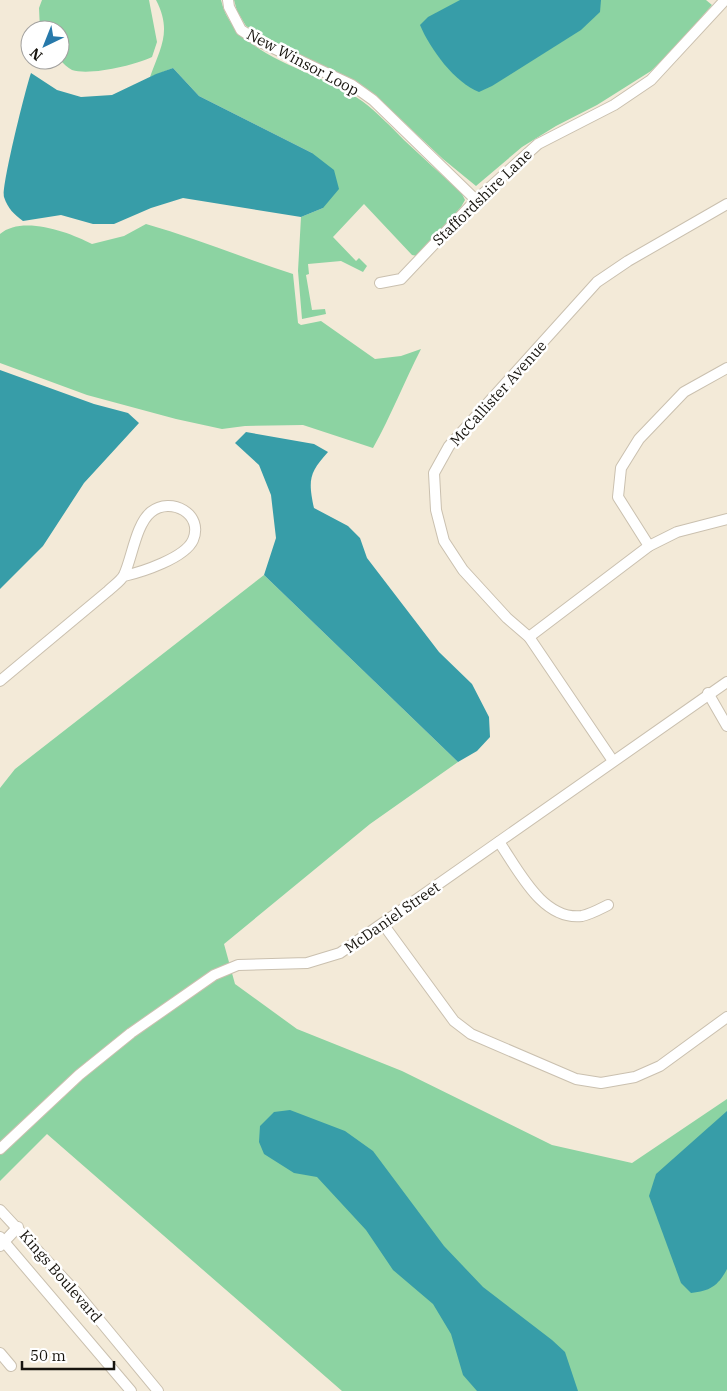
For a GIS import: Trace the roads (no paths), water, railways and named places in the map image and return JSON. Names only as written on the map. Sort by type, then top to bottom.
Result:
[{"type":"street","name":"New Winsor Loop","points":[[228,0],[242,30],[258,41],[352,85],[373,100],[476,200]]},
{"type":"street","name":"Staffordshire Lane","points":[[380,283],[401,279],[476,200],[538,144],[614,105],[651,80],[723,1]]},
{"type":"street","name":"McCallister Avenue","points":[[613,761],[529,637],[507,618],[463,570],[444,541],[436,510],[434,473],[449,446],[597,282],[628,261],[726,207]]},
{"type":"street","points":[[649,546],[618,497],[622,468],[639,439],[684,392],[727,368]]},
{"type":"street","points":[[0,681],[124,576],[142,572],[182,553],[191,544],[195,534],[194,523],[189,514],[181,508],[172,506],[161,507],[150,512],[128,559],[124,576]]},
{"type":"street","points":[[529,637],[649,546],[677,532],[727,519]]},
{"type":"street","name":"McDaniel Street","points":[[0,1149],[79,1075],[131,1033],[214,974],[231,967],[251,963],[297,964],[317,961],[340,953],[708,693],[727,682]]},
{"type":"street","points":[[708,693],[727,726]]},
{"type":"street","points":[[499,842],[534,892],[552,909],[564,914],[582,916],[608,905]]},
{"type":"street","points":[[383,924],[454,1022],[471,1034],[576,1079],[601,1084],[635,1077],[660,1066],[727,1018]]},
{"type":"street","name":"Kings Boulevard","points":[[0,1210],[18,1227],[77,1293],[158,1391]]},
{"type":"street","points":[[2,1242],[18,1227]]},
{"type":"street","name":"Kings Boulevard","points":[[2,1242],[131,1391]]},
{"type":"street","points":[[0,1353],[12,1366]]},
{"type":"water","points":[[460,0],[601,0],[600,12],[581,30],[492,86],[479,92],[461,81],[444,64],[420,25],[428,17]]},
{"type":"water","points":[[173,68],[199,96],[312,153],[334,170],[339,189],[323,208],[301,217],[183,198],[151,208],[114,224],[93,224],[61,215],[23,221],[12,211],[4,197],[4,189],[14,136],[31,73],[57,90],[81,97],[112,95]]},
{"type":"water","points":[[0,370],[94,404],[128,413],[139,423],[84,483],[43,546],[0,589]]},
{"type":"water","points":[[246,432],[314,444],[328,452],[317,466],[312,477],[311,490],[314,508],[348,526],[360,538],[367,558],[439,652],[472,684],[489,717],[490,737],[477,751],[458,762],[264,575],[276,538],[271,495],[259,465],[235,443]]},
{"type":"water","points":[[290,1110],[345,1131],[373,1151],[444,1246],[483,1287],[565,1352],[578,1391],[477,1391],[463,1375],[451,1334],[433,1304],[393,1270],[366,1230],[317,1177],[294,1173],[264,1154],[259,1142],[260,1126],[274,1112]]},
{"type":"water","points":[[727,1111],[727,1269],[713,1287],[691,1293],[681,1283],[649,1196],[656,1174]]}]
